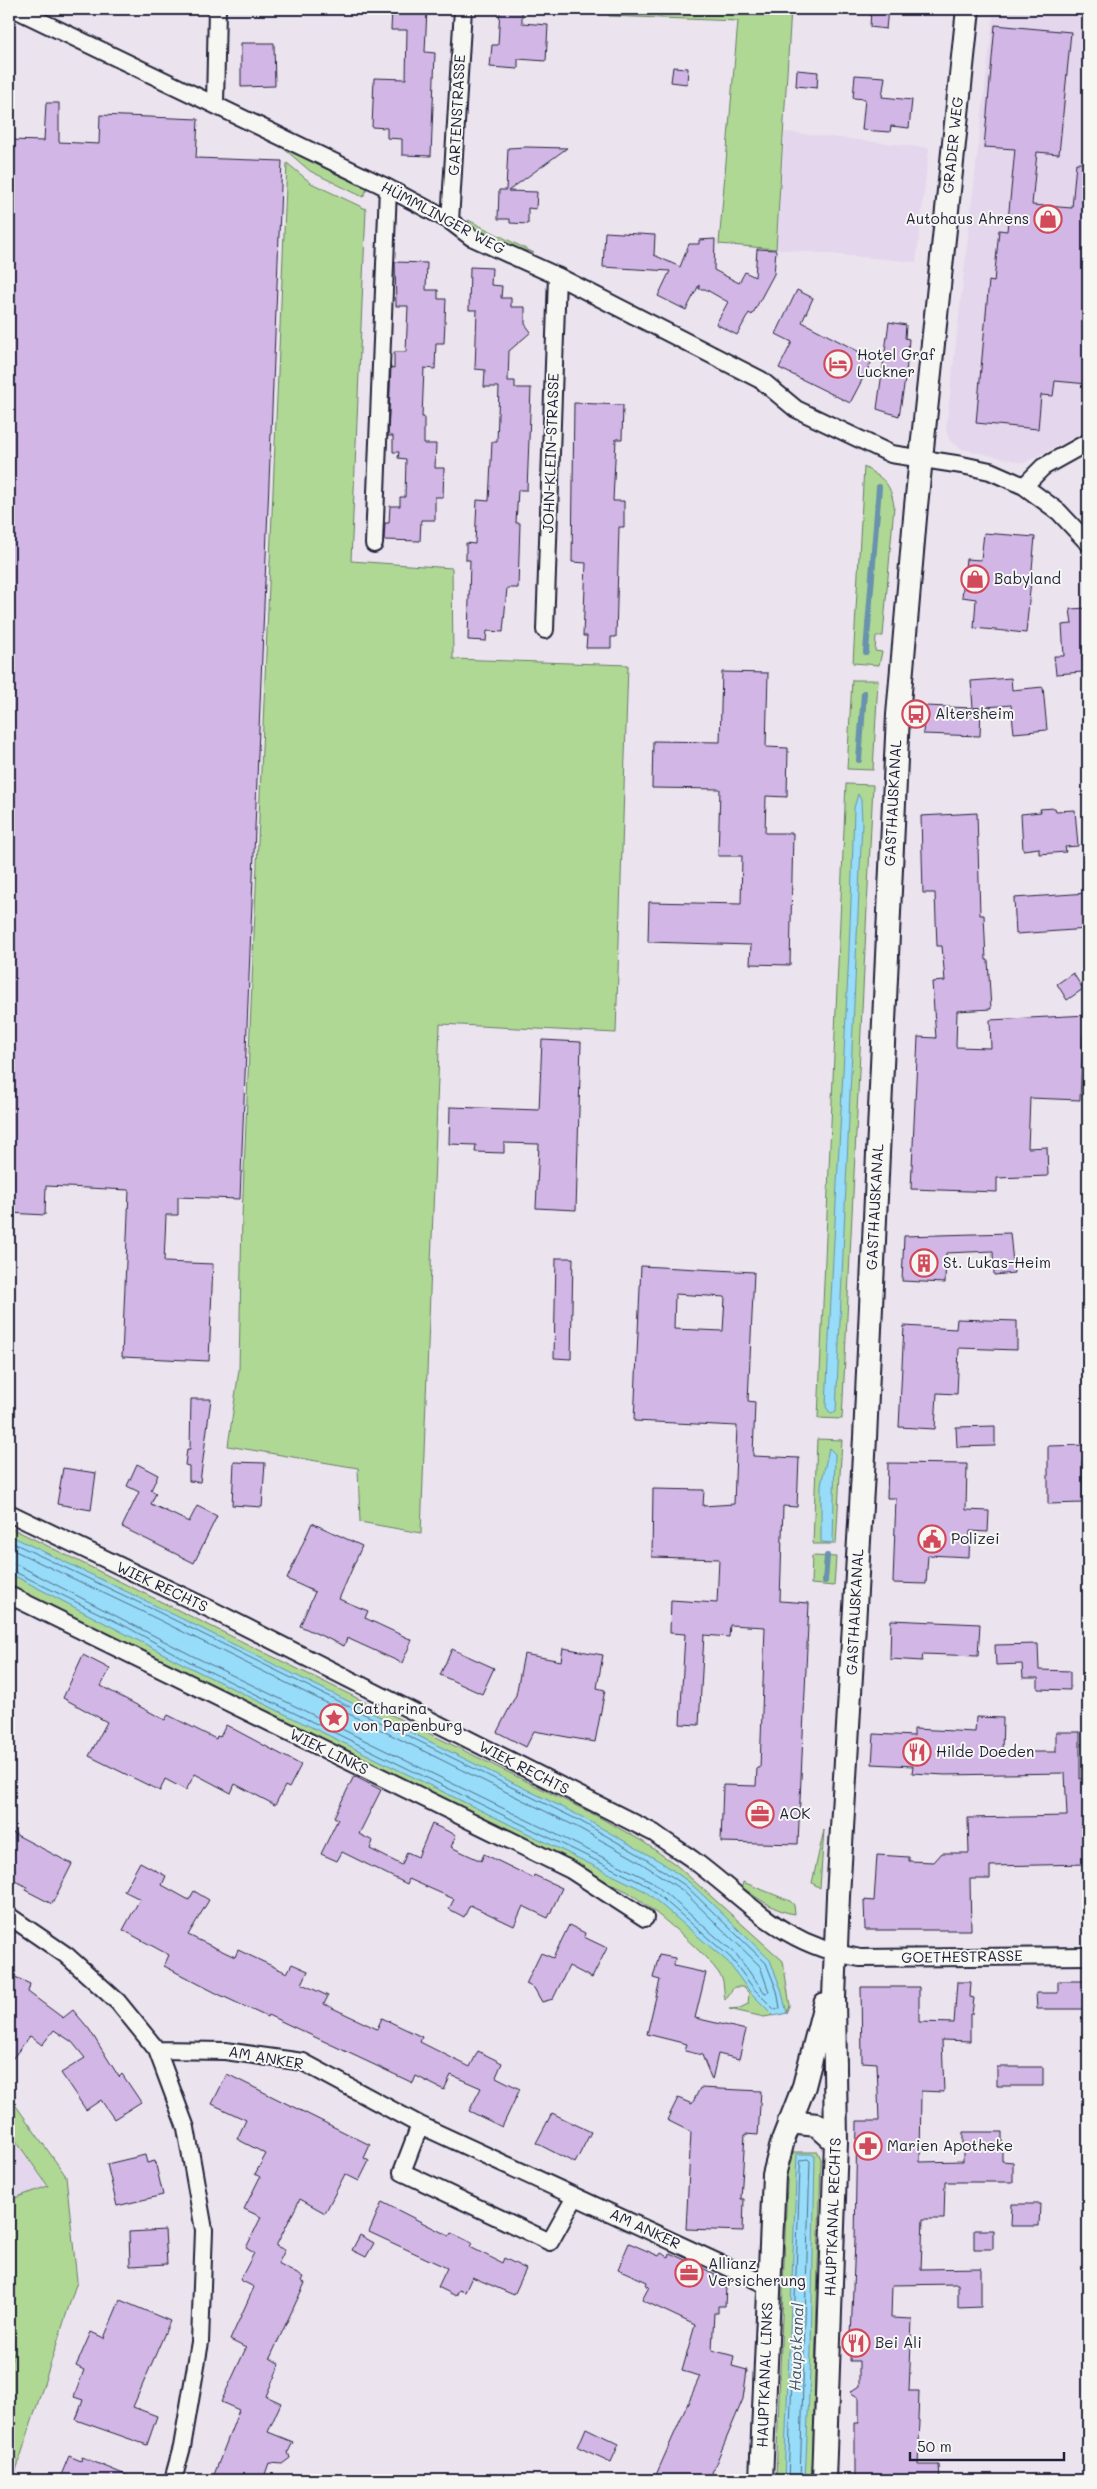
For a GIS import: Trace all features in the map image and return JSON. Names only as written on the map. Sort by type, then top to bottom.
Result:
[{"type":"street","name":"HÜMMLINGER WEG","points":[[15,9],[388,188],[450,221],[470,237],[557,276],[761,380],[796,408],[891,454],[990,471],[1024,486],[1059,512],[1088,543]]},
{"type":"street","points":[[215,104],[217,9]]},
{"type":"street","name":"GARTENSTRASSE","points":[[450,221],[463,9]]},
{"type":"street","name":"GRADER WEG","points":[[920,460],[968,9]]},
{"type":"street","points":[[374,544],[388,188]]},
{"type":"street","name":"JOHN-KLEIN-STRASSE","points":[[545,630],[557,276]]},
{"type":"street","points":[[1024,486],[1043,467],[1088,442]]},
{"type":"street","name":"GASTHAUSKANAL","points":[[836,1954],[842,1801],[865,1438],[894,771],[902,645],[920,460]]},
{"type":"street","name":"WIEK RECHTS","points":[[9,1513],[212,1610],[654,1834],[692,1860],[774,1926],[796,1938],[836,1954]]},
{"type":"street","name":"WIEK LINKS","points":[[9,1595],[571,1870],[645,1918]]},
{"type":"street","points":[[9,1916],[66,1955],[118,2002],[157,2050],[186,2128],[204,2230],[200,2342],[182,2448],[173,2480]]},
{"type":"street","name":"GOETHESTRASSE","points":[[836,1954],[860,1958],[1088,1956]]},
{"type":"street","name":"HAUPTKANAL LINKS","points":[[761,2480],[774,2175],[789,2122],[804,2086],[819,2034],[836,1954]]},
{"type":"street","name":"HAUPTKANAL RECHTS","points":[[824,2480],[836,2142],[834,1997],[836,1954]]},
{"type":"street","name":"AM ANKER","points":[[157,2050],[225,2051],[303,2062],[420,2125],[769,2286]]},
{"type":"street","points":[[789,2122],[817,2125],[836,2142]]},
{"type":"street","points":[[420,2125],[402,2172],[550,2242],[575,2197]]},
{"type":"shaded area","points":[[994,9],[1088,18],[1088,430],[1024,463],[962,449],[950,441],[946,430]]},
{"type":"shaded area","points":[[785,132],[929,148],[916,262],[777,249]]},
{"type":"shaded area","points":[[9,2131],[48,2187],[9,2200]]},
{"type":"green space","points":[[609,9],[791,9],[776,249],[719,244],[738,21],[609,16]]},
{"type":"green space","points":[[282,147],[367,189],[363,197],[310,171]]},
{"type":"green space","points":[[287,163],[311,183],[366,209],[351,561],[452,568],[453,659],[628,665],[616,1033],[440,1024],[421,1533],[360,1522],[358,1468],[228,1446],[239,1370],[242,1217]]},
{"type":"green space","points":[[468,220],[534,253],[507,246],[471,229]]},
{"type":"green space","points":[[864,467],[885,482],[891,492],[894,506],[883,636],[876,636],[875,651],[882,652],[879,665],[853,663]]},
{"type":"green space","points":[[852,680],[878,680],[873,770],[847,769]]},
{"type":"green space","points":[[846,784],[873,785],[842,1419],[818,1418]]},
{"type":"green space","points":[[817,1439],[842,1440],[836,1544],[813,1544]]},
{"type":"green space","points":[[9,1527],[595,1815],[642,1841],[675,1864],[783,1961],[790,2006],[787,2013],[764,2017],[729,2009],[740,2008],[748,2004],[749,1993],[743,1987],[734,1987],[725,2000],[723,1981],[708,1960],[665,1920],[628,1892],[253,1709],[9,1585]]},
{"type":"green space","points":[[812,1556],[836,1557],[834,1586],[811,1584]]},
{"type":"green space","points":[[824,1830],[820,1888],[812,1883]]},
{"type":"green space","points":[[743,1882],[790,1901],[794,1905],[795,1914],[788,1913],[760,1900],[742,1887]]},
{"type":"green space","points":[[9,2096],[66,2176],[77,2281],[13,2480],[9,2480],[9,2367],[14,2353],[9,2348],[9,2200],[48,2186],[9,2131]]},
{"type":"green space","points":[[792,2152],[818,2152],[821,2159],[812,2480],[776,2480],[788,2155]]},
{"type":"water","points":[[858,794],[861,800],[862,823],[836,1412],[831,1414],[826,1407],[849,958],[854,808]]},
{"type":"water","points":[[829,1448],[835,1454],[833,1543],[821,1542],[821,1485]]},
{"type":"water","points":[[9,1535],[582,1817],[661,1862],[689,1882],[770,1960],[781,1989],[787,2013],[774,2016],[750,1992],[728,1962],[645,1891],[187,1666],[9,1573]]},
{"type":"water","name":"Hauptkanal","points":[[797,2154],[811,2154],[815,2156],[811,2351],[805,2480],[784,2480]]},
{"type":"building","points":[[392,9],[427,9],[425,52],[435,53],[431,156],[402,155],[402,139],[387,138],[387,128],[372,127],[374,78],[406,79],[407,30],[391,30]]},
{"type":"building","points":[[500,9],[522,9],[522,23],[548,25],[546,61],[518,59],[518,69],[490,67],[492,45],[498,45]]},
{"type":"building","points":[[871,9],[888,9],[886,29],[870,27]]},
{"type":"building","name":"Autohaus Ahrens","points":[[995,25],[1071,32],[1059,154],[1037,152],[1032,205],[1072,208],[1076,163],[1088,163],[1088,384],[1055,381],[1053,396],[1041,395],[1038,429],[976,423],[989,281],[994,282],[999,230],[1007,231],[1015,149],[984,147]]},
{"type":"building","points":[[241,43],[274,43],[275,86],[241,87]]},
{"type":"building","points":[[673,67],[688,68],[687,84],[671,82]]},
{"type":"building","points":[[797,70],[818,72],[817,88],[796,86]]},
{"type":"building","points":[[855,75],[885,77],[882,97],[912,100],[909,128],[891,126],[890,132],[862,130],[865,99],[853,98]]},
{"type":"building","points":[[46,103],[59,103],[59,142],[99,144],[100,115],[198,119],[196,158],[282,161],[240,1199],[178,1197],[178,1215],[166,1215],[164,1262],[213,1264],[209,1361],[122,1357],[129,1190],[46,1186],[45,1215],[9,1213],[9,140],[44,141]]},
{"type":"building","points":[[508,148],[567,148],[508,191],[537,192],[536,209],[528,208],[528,224],[510,223],[510,219],[498,219],[499,190],[506,190]]},
{"type":"building","points":[[605,232],[655,235],[654,255],[680,267],[689,244],[699,244],[699,240],[715,239],[714,270],[739,283],[745,272],[755,277],[757,249],[776,250],[774,274],[752,315],[749,313],[737,335],[716,324],[728,302],[705,289],[699,289],[699,285],[686,310],[658,296],[670,271],[603,267]]},
{"type":"building","points":[[395,262],[427,263],[426,290],[438,290],[438,299],[446,299],[444,343],[436,343],[435,369],[424,368],[422,417],[424,417],[424,444],[436,444],[435,468],[444,468],[443,497],[435,497],[435,520],[421,520],[420,541],[384,540],[385,523],[389,523],[390,506],[400,506],[400,497],[405,497],[406,459],[398,458],[399,452],[393,452],[393,436],[388,436],[391,367],[394,368],[394,352],[406,352],[408,306],[396,306]]},
{"type":"building","points":[[470,267],[492,268],[491,285],[502,286],[501,298],[511,298],[511,307],[525,307],[525,324],[531,332],[509,351],[508,381],[515,381],[515,388],[531,388],[527,490],[518,490],[516,523],[520,523],[518,588],[507,588],[503,632],[487,631],[486,641],[468,640],[470,560],[466,560],[466,543],[475,544],[477,500],[489,501],[492,442],[497,442],[499,387],[484,387],[485,370],[475,369],[477,310],[469,310]]},
{"type":"building","points":[[797,290],[813,298],[802,322],[873,359],[850,403],[779,368],[792,342],[776,334]]},
{"type":"building","points":[[889,322],[906,325],[905,338],[909,339],[906,374],[899,416],[877,409]]},
{"type":"building","points":[[574,403],[623,405],[622,439],[616,439],[613,501],[624,501],[624,527],[619,527],[616,637],[611,637],[611,648],[586,648],[587,636],[583,636],[586,563],[572,562]]},
{"type":"building","points":[[984,533],[1035,537],[1026,633],[974,628],[976,599],[962,597],[966,559],[981,560]]},
{"type":"building","points":[[1088,608],[1088,655],[1082,656],[1083,672],[1056,674],[1054,656],[1064,656],[1062,625],[1072,624],[1070,609]]},
{"type":"building","points":[[722,672],[768,673],[766,747],[788,748],[787,797],[766,796],[765,833],[793,833],[790,965],[750,964],[751,945],[648,942],[649,902],[741,904],[742,856],[718,856],[720,789],[652,788],[653,741],[720,742]]},
{"type":"building","points":[[1011,678],[1012,690],[1043,687],[1047,730],[1014,733],[1011,705],[974,708],[981,708],[980,736],[923,734],[925,706],[973,708],[971,681]]},
{"type":"building","points":[[1055,808],[1056,811],[1075,810],[1078,846],[1065,847],[1066,852],[1039,854],[1039,848],[1023,850],[1021,814],[1041,812],[1040,809]]},
{"type":"building","points":[[977,813],[980,915],[984,915],[991,1009],[957,1011],[956,1047],[991,1048],[990,1020],[1088,1015],[1088,1035],[1083,1035],[1080,1100],[1030,1098],[1028,1148],[1047,1147],[1048,1176],[997,1178],[997,1192],[911,1189],[918,1037],[936,1038],[932,982],[945,981],[942,946],[937,946],[935,893],[923,893],[921,816]]},
{"type":"building","points":[[1088,893],[1088,929],[1016,934],[1014,898]]},
{"type":"building","points":[[1073,973],[1083,989],[1067,1000],[1057,984]]},
{"type":"building","points":[[542,1040],[581,1042],[576,1210],[536,1208],[539,1144],[504,1143],[504,1153],[475,1152],[476,1145],[449,1144],[450,1107],[539,1110]]},
{"type":"building","name":"St. Lukas-Heim","points":[[1010,1233],[1014,1273],[994,1275],[993,1251],[946,1253],[945,1283],[902,1281],[904,1236]]},
{"type":"building","points":[[556,1258],[573,1258],[571,1359],[554,1358]]},
{"type":"building","points":[[641,1266],[754,1272],[748,1401],[755,1402],[753,1456],[799,1458],[797,1507],[783,1506],[780,1601],[809,1603],[798,1844],[721,1842],[723,1785],[756,1786],[757,1768],[760,1768],[765,1627],[730,1625],[729,1637],[704,1635],[699,1725],[680,1724],[685,1634],[670,1633],[671,1600],[717,1603],[719,1559],[652,1557],[653,1489],[704,1490],[703,1506],[734,1504],[737,1426],[634,1421]],"holes":[[[675,1294],[725,1297],[723,1331],[674,1329]]]},
{"type":"building","points":[[957,1319],[1017,1321],[1017,1350],[959,1348],[957,1394],[937,1393],[935,1429],[899,1427],[904,1326],[956,1329]]},
{"type":"building","points":[[191,1399],[211,1399],[200,1482],[189,1481],[189,1466],[185,1465],[187,1449],[190,1449]]},
{"type":"building","points":[[995,1426],[995,1446],[957,1447],[956,1427]]},
{"type":"building","points":[[1087,1445],[1087,1460],[1082,1461],[1083,1503],[1048,1504],[1048,1446]]},
{"type":"building","points":[[234,1462],[265,1463],[262,1507],[232,1505]]},
{"type":"building","points":[[888,1463],[967,1464],[966,1510],[989,1511],[988,1532],[970,1531],[969,1557],[928,1555],[926,1584],[893,1583],[896,1498],[887,1498]]},
{"type":"building","points":[[137,1464],[158,1475],[151,1490],[156,1493],[151,1504],[189,1522],[197,1506],[217,1516],[194,1563],[122,1527],[139,1492],[127,1486]]},
{"type":"building","points":[[63,1468],[96,1473],[91,1510],[57,1504]]},
{"type":"building","points":[[312,1523],[362,1546],[339,1599],[368,1611],[365,1618],[412,1640],[402,1663],[347,1638],[344,1646],[300,1626],[315,1592],[287,1579]]},
{"type":"building","points":[[891,1620],[980,1624],[978,1656],[923,1654],[922,1661],[890,1659]]},
{"type":"building","points":[[1038,1644],[1039,1670],[1070,1671],[1070,1690],[1038,1689],[1038,1678],[1023,1678],[1022,1664],[996,1665],[995,1645]]},
{"type":"building","points":[[563,1648],[603,1655],[597,1688],[605,1690],[595,1742],[534,1731],[526,1747],[497,1732],[516,1695],[524,1654],[561,1661]]},
{"type":"building","points":[[452,1649],[494,1668],[482,1694],[440,1675]]},
{"type":"building","points":[[83,1655],[110,1669],[101,1686],[165,1720],[168,1715],[216,1739],[217,1736],[220,1737],[226,1725],[301,1765],[289,1788],[285,1786],[275,1805],[235,1784],[231,1793],[195,1774],[186,1790],[165,1779],[160,1791],[89,1756],[107,1722],[63,1698]]},
{"type":"building","points":[[976,1717],[1003,1718],[1002,1752],[1056,1752],[1056,1732],[1080,1732],[1080,1779],[1088,1779],[1088,1864],[990,1866],[990,1879],[970,1879],[971,1930],[865,1930],[864,1900],[874,1901],[877,1855],[909,1857],[909,1861],[934,1862],[942,1853],[969,1853],[968,1818],[1067,1816],[1065,1773],[945,1775],[912,1773],[913,1766],[872,1764],[874,1734],[914,1736],[914,1729],[975,1732]]},
{"type":"building","points":[[354,1776],[381,1790],[359,1834],[373,1841],[370,1849],[402,1865],[407,1852],[418,1857],[432,1824],[456,1835],[451,1847],[481,1861],[484,1854],[533,1878],[534,1875],[562,1888],[548,1918],[523,1906],[514,1926],[470,1905],[464,1917],[449,1909],[454,1899],[409,1879],[407,1884],[342,1852],[337,1861],[321,1854],[338,1819],[334,1817]]},
{"type":"building","points":[[9,1831],[72,1864],[52,1904],[25,1890],[27,1887],[9,1878]]},
{"type":"building","points":[[140,1862],[166,1876],[162,1885],[189,1900],[194,1891],[209,1900],[188,1935],[235,1957],[238,1950],[287,1973],[292,1964],[308,1971],[302,1984],[328,1996],[324,2004],[377,2029],[382,2018],[422,2037],[420,2042],[470,2067],[478,2051],[502,2063],[496,2077],[520,2089],[502,2127],[469,2111],[481,2088],[451,2075],[444,2090],[416,2076],[413,2083],[268,2015],[267,2017],[218,1994],[164,1966],[169,1955],[123,1930],[140,1899],[124,1891]]},
{"type":"building","points":[[569,1925],[585,1933],[584,1937],[607,1948],[592,1978],[569,1966],[553,1999],[542,2002],[534,1988],[526,1984],[541,1953],[553,1958]]},
{"type":"building","points":[[659,1955],[675,1958],[674,1966],[706,1973],[695,2018],[746,2030],[739,2059],[718,2054],[712,2080],[702,2055],[685,2051],[687,2044],[647,2034],[660,1980],[653,1978]]},
{"type":"building","points":[[9,1974],[30,1984],[28,1992],[63,2018],[73,2010],[89,2029],[119,2077],[122,2074],[141,2102],[114,2119],[101,2100],[86,2110],[61,2073],[85,2058],[72,2042],[54,2030],[42,2045],[30,2036],[9,2063]]},
{"type":"building","points":[[1058,1981],[1088,1981],[1088,2009],[1037,2009],[1036,1993],[1058,1993]]},
{"type":"building","points":[[957,1982],[971,1982],[970,1997],[974,1998],[972,2014],[970,2014],[970,2041],[942,2040],[944,2092],[921,2091],[920,2162],[963,2161],[963,2132],[1002,2132],[1002,2161],[1013,2162],[1013,2182],[945,2182],[944,2219],[923,2219],[921,2269],[981,2268],[981,2307],[958,2308],[958,2284],[892,2285],[891,2318],[912,2319],[909,2391],[919,2391],[918,2465],[939,2465],[940,2480],[855,2480],[855,2423],[859,2423],[859,2398],[850,2392],[859,2386],[859,2361],[850,2361],[857,2121],[879,2121],[877,2063],[862,2062],[861,1987],[919,1987],[919,2022],[954,2023]]},
{"type":"building","points":[[997,2067],[1043,2067],[1043,2086],[997,2086]]},
{"type":"building","points":[[227,2074],[370,2145],[364,2158],[369,2161],[359,2181],[345,2174],[325,2213],[300,2199],[276,2246],[285,2250],[278,2264],[303,2277],[301,2281],[305,2283],[270,2358],[280,2364],[266,2396],[281,2403],[268,2432],[293,2442],[288,2452],[290,2458],[282,2464],[269,2463],[263,2480],[212,2480],[239,2410],[221,2402],[246,2348],[230,2340],[254,2287],[240,2280],[254,2253],[246,2248],[261,2217],[244,2209],[260,2177],[255,2174],[266,2154],[237,2139],[246,2120],[212,2104]]},
{"type":"building","points":[[700,2088],[761,2091],[758,2135],[745,2134],[741,2199],[744,2199],[743,2231],[686,2229],[691,2132],[667,2120],[678,2098],[692,2104]]},
{"type":"building","points":[[552,2113],[591,2132],[575,2163],[536,2143]]},
{"type":"building","points":[[145,2155],[147,2163],[155,2161],[163,2195],[117,2206],[107,2164]]},
{"type":"building","points":[[382,2202],[449,2236],[451,2233],[472,2243],[470,2247],[502,2263],[504,2258],[526,2269],[514,2295],[472,2277],[465,2292],[459,2290],[456,2296],[438,2287],[447,2268],[369,2232]]},
{"type":"building","points":[[1012,2204],[1040,2204],[1039,2226],[1011,2226]]},
{"type":"building","points":[[165,2230],[167,2264],[130,2266],[129,2232]]},
{"type":"building","points":[[974,2230],[993,2230],[993,2249],[974,2249]]},
{"type":"building","points":[[360,2235],[374,2243],[366,2257],[352,2250]]},
{"type":"building","points":[[629,2243],[659,2256],[661,2253],[669,2257],[670,2253],[715,2274],[714,2281],[719,2282],[719,2287],[726,2287],[725,2306],[718,2306],[718,2313],[714,2313],[712,2350],[734,2356],[732,2366],[747,2370],[743,2399],[709,2480],[668,2480],[656,2475],[700,2376],[682,2371],[695,2325],[642,2300],[649,2287],[646,2286],[647,2282],[618,2269]]},
{"type":"building","points":[[120,2300],[170,2321],[133,2407],[157,2416],[147,2445],[76,2420],[83,2400],[74,2397],[84,2370],[76,2366],[91,2332],[104,2338]]},
{"type":"building","points":[[586,2428],[619,2444],[611,2462],[578,2447]]},
{"type":"building","points":[[69,2456],[81,2461],[82,2457],[138,2480],[59,2480]]},
{"type":"waterway","points":[[866,652],[879,487]]},
{"type":"waterway","points":[[859,760],[864,693]]},
{"type":"waterway","points":[[825,1581],[827,1556]]},
{"type":"place","name":"Autohaus Ahrens","points":[[1048,219]]},
{"type":"place","name":"Hotel Graf Luckner","points":[[838,364]]},
{"type":"place","name":"Babyland","points":[[975,579]]},
{"type":"place","name":"Altersheim","points":[[916,714]]},
{"type":"place","name":"St. Lukas-Heim","points":[[924,1263]]},
{"type":"place","name":"Polizei","points":[[932,1539]]},
{"type":"place","name":"Catharina von Papenburg","points":[[334,1718]]},
{"type":"place","name":"Hilde Doeden","points":[[917,1752]]},
{"type":"place","name":"AOK","points":[[760,1814]]},
{"type":"place","name":"Marien Apotheke","points":[[868,2146]]},
{"type":"place","name":"Allianz Versicherung","points":[[689,2273]]},
{"type":"place","name":"Bei Ali","points":[[856,2343]]}]
